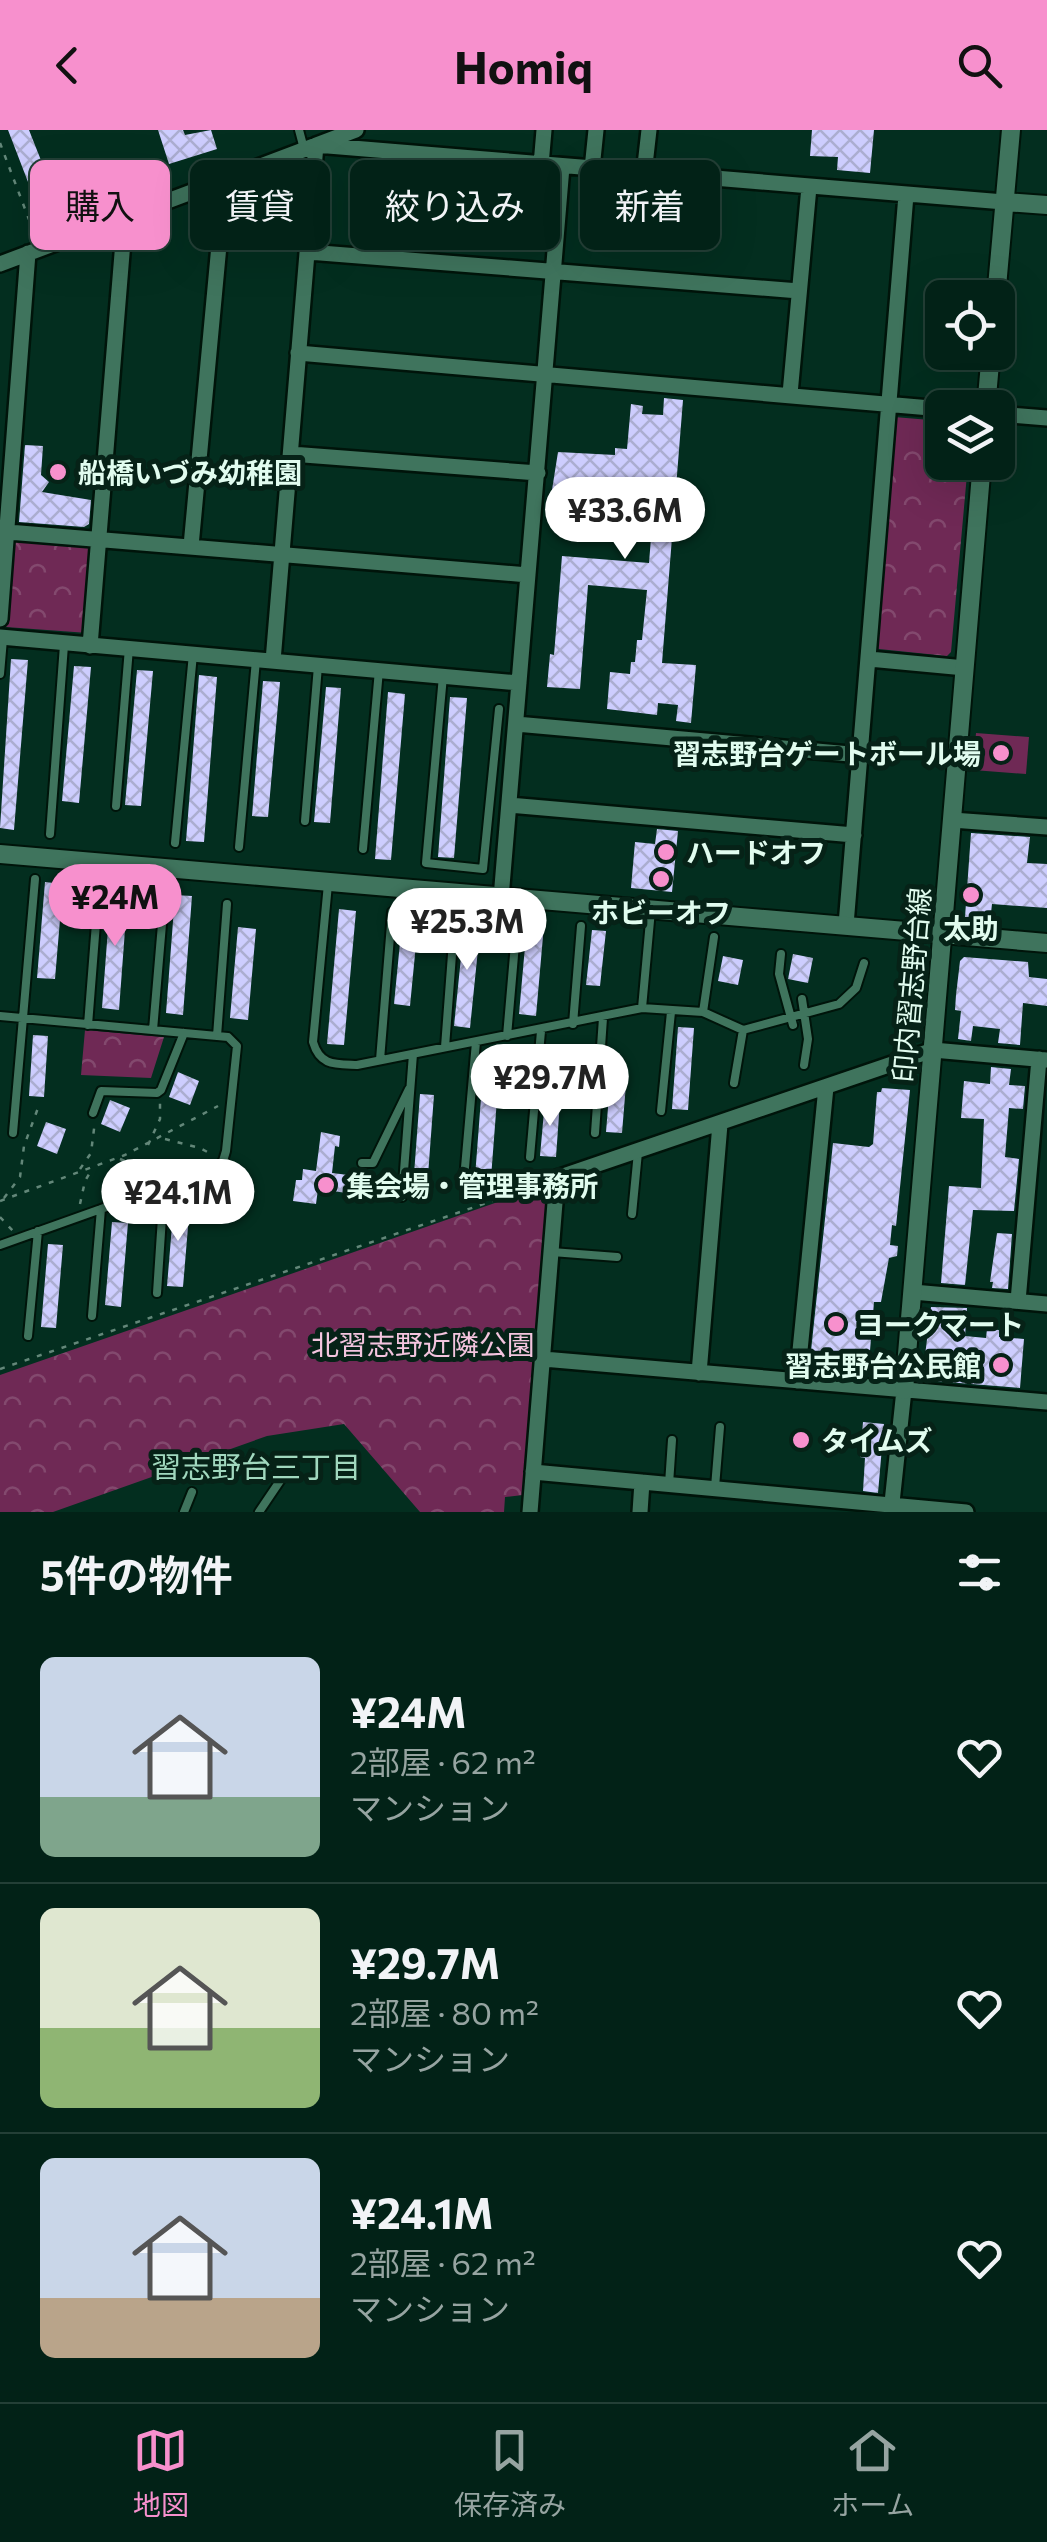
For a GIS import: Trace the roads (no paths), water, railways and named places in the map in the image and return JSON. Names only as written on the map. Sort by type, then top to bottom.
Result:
[{"type":"street","points":[[276,160],[356,130]]},
{"type":"street","points":[[542,160],[544,130]]},
{"type":"street","points":[[593,160],[596,130]]},
{"type":"street","points":[[645,160],[648,130]]},
{"type":"street","points":[[998,280],[1010,130]]},
{"type":"street","points":[[310,147],[478,160]]},
{"type":"street","points":[[273,661],[308,252],[310,147]]},
{"type":"street","points":[[501,898],[562,167],[580,169]]},
{"type":"street","points":[[720,180],[1047,205]]},
{"type":"street","points":[[790,394],[809,187]]},
{"type":"street","points":[[846,925],[906,196]]},
{"type":"street","points":[[0,264],[34,250],[0,619]]},
{"type":"street","points":[[90,646],[122,250]]},
{"type":"street","points":[[191,546],[218,250]]},
{"type":"street","points":[[308,252],[800,291]]},
{"type":"street","points":[[298,353],[925,406]]},
{"type":"street","points":[[1015,415],[1047,418]]},
{"type":"street","points":[[291,454],[538,473]]},
{"type":"street","name":"印内習志野台線","points":[[891,1509],[913,1292],[981,480]]},
{"type":"street","points":[[8,532],[528,575]]},
{"type":"street","points":[[2,637],[518,683]]},
{"type":"street","points":[[869,659],[965,668]]},
{"type":"street","points":[[516,724],[861,755]]},
{"type":"street","points":[[509,804],[854,835]]},
{"type":"street","points":[[952,820],[1047,827]]},
{"type":"street","points":[[0,854],[1047,943]]},
{"type":"street","points":[[530,1512],[557,1178],[934,1050],[1043,1059],[1018,1302]]},
{"type":"street","points":[[797,1381],[826,1087]]},
{"type":"street","points":[[699,1373],[720,1124]]},
{"type":"street","points":[[913,1292],[1047,1304]]},
{"type":"street","points":[[543,1359],[1047,1402]]},
{"type":"street","points":[[533,1472],[891,1509],[966,1512]]},
{"type":"street","points":[[640,1512],[642,1482]]},
{"type":"lane","points":[[299,130],[310,147]]},
{"type":"lane","points":[[0,674],[2,637]]},
{"type":"lane","points":[[50,834],[64,643]]},
{"type":"lane","points":[[116,806],[130,648]]},
{"type":"lane","points":[[175,843],[193,654]]},
{"type":"lane","points":[[240,847],[256,660]]},
{"type":"lane","points":[[305,821],[318,666]]},
{"type":"lane","points":[[363,849],[379,670]]},
{"type":"lane","points":[[444,676],[426,863],[483,869],[499,709]]},
{"type":"lane","points":[[13,1132],[35,880]]},
{"type":"lane","points":[[329,881],[315,1049],[328,1064],[357,1065],[642,1008],[703,1012],[743,1030],[792,1022],[850,997],[864,964]]},
{"type":"lane","points":[[88,1025],[100,884]]},
{"type":"lane","points":[[153,1030],[165,889]]},
{"type":"lane","points":[[217,1036],[227,904]]},
{"type":"lane","points":[[642,1008],[651,910]]},
{"type":"lane","points":[[380,1060],[392,912]]},
{"type":"lane","points":[[445,1048],[455,915]]},
{"type":"lane","points":[[507,1036],[516,921]]},
{"type":"lane","points":[[573,1024],[581,926]]},
{"type":"lane","points":[[703,1012],[714,938]]},
{"type":"lane","points":[[781,954],[778,974],[792,1022]]},
{"type":"lane","points":[[802,999],[808,1038],[804,1065]]},
{"type":"lane","points":[[661,1111],[671,1012]]},
{"type":"lane","points":[[0,1016],[228,1036],[236,1046],[224,1161],[216,1168],[0,1245]]},
{"type":"lane","points":[[595,1133],[604,1018]]},
{"type":"lane","points":[[734,1084],[743,1030]]},
{"type":"lane","points":[[530,1157],[541,1031]]},
{"type":"lane","points":[[94,1116],[102,1091],[162,1090],[184,1033]]},
{"type":"lane","points":[[464,1178],[476,1042]]},
{"type":"lane","points":[[402,1196],[413,1054]]},
{"type":"lane","points":[[362,1163],[373,1163],[410,1085]]},
{"type":"lane","points":[[632,1214],[638,1152]]},
{"type":"lane","points":[[157,1293],[164,1187]]},
{"type":"lane","points":[[92,1316],[102,1209]]},
{"type":"lane","points":[[28,1336],[38,1231]]},
{"type":"lane","points":[[552,1252],[617,1257]]},
{"type":"lane","points":[[715,1488],[720,1427]]},
{"type":"lane","points":[[669,1484],[672,1440]]},
{"type":"lane","points":[[259,1512],[286,1472]]},
{"type":"lane","points":[[184,1512],[192,1492]]},
{"type":"place","name":"船橋いづみ幼稚園","points":[[58,472]]},
{"type":"place","name":"習志野台ゲートボール場","points":[[1001,753]]},
{"type":"place","name":"ハードオフ","points":[[666,852]]},
{"type":"place","name":"ホビーオフ","points":[[661,879]]},
{"type":"place","name":"太助","points":[[971,895]]},
{"type":"place","name":"集会場・管理事務所","points":[[326,1185]]},
{"type":"place","name":"ヨークマート","points":[[836,1324]]},
{"type":"place","name":"習志野台公民館","points":[[1001,1365]]},
{"type":"place","name":"タイムズ","points":[[801,1440]]},
{"type":"district","name":"習志野台三丁目","points":[[256,1465]]},
{"type":"park label","name":"北習志野近隣公園","points":[[423,1344]]}]
